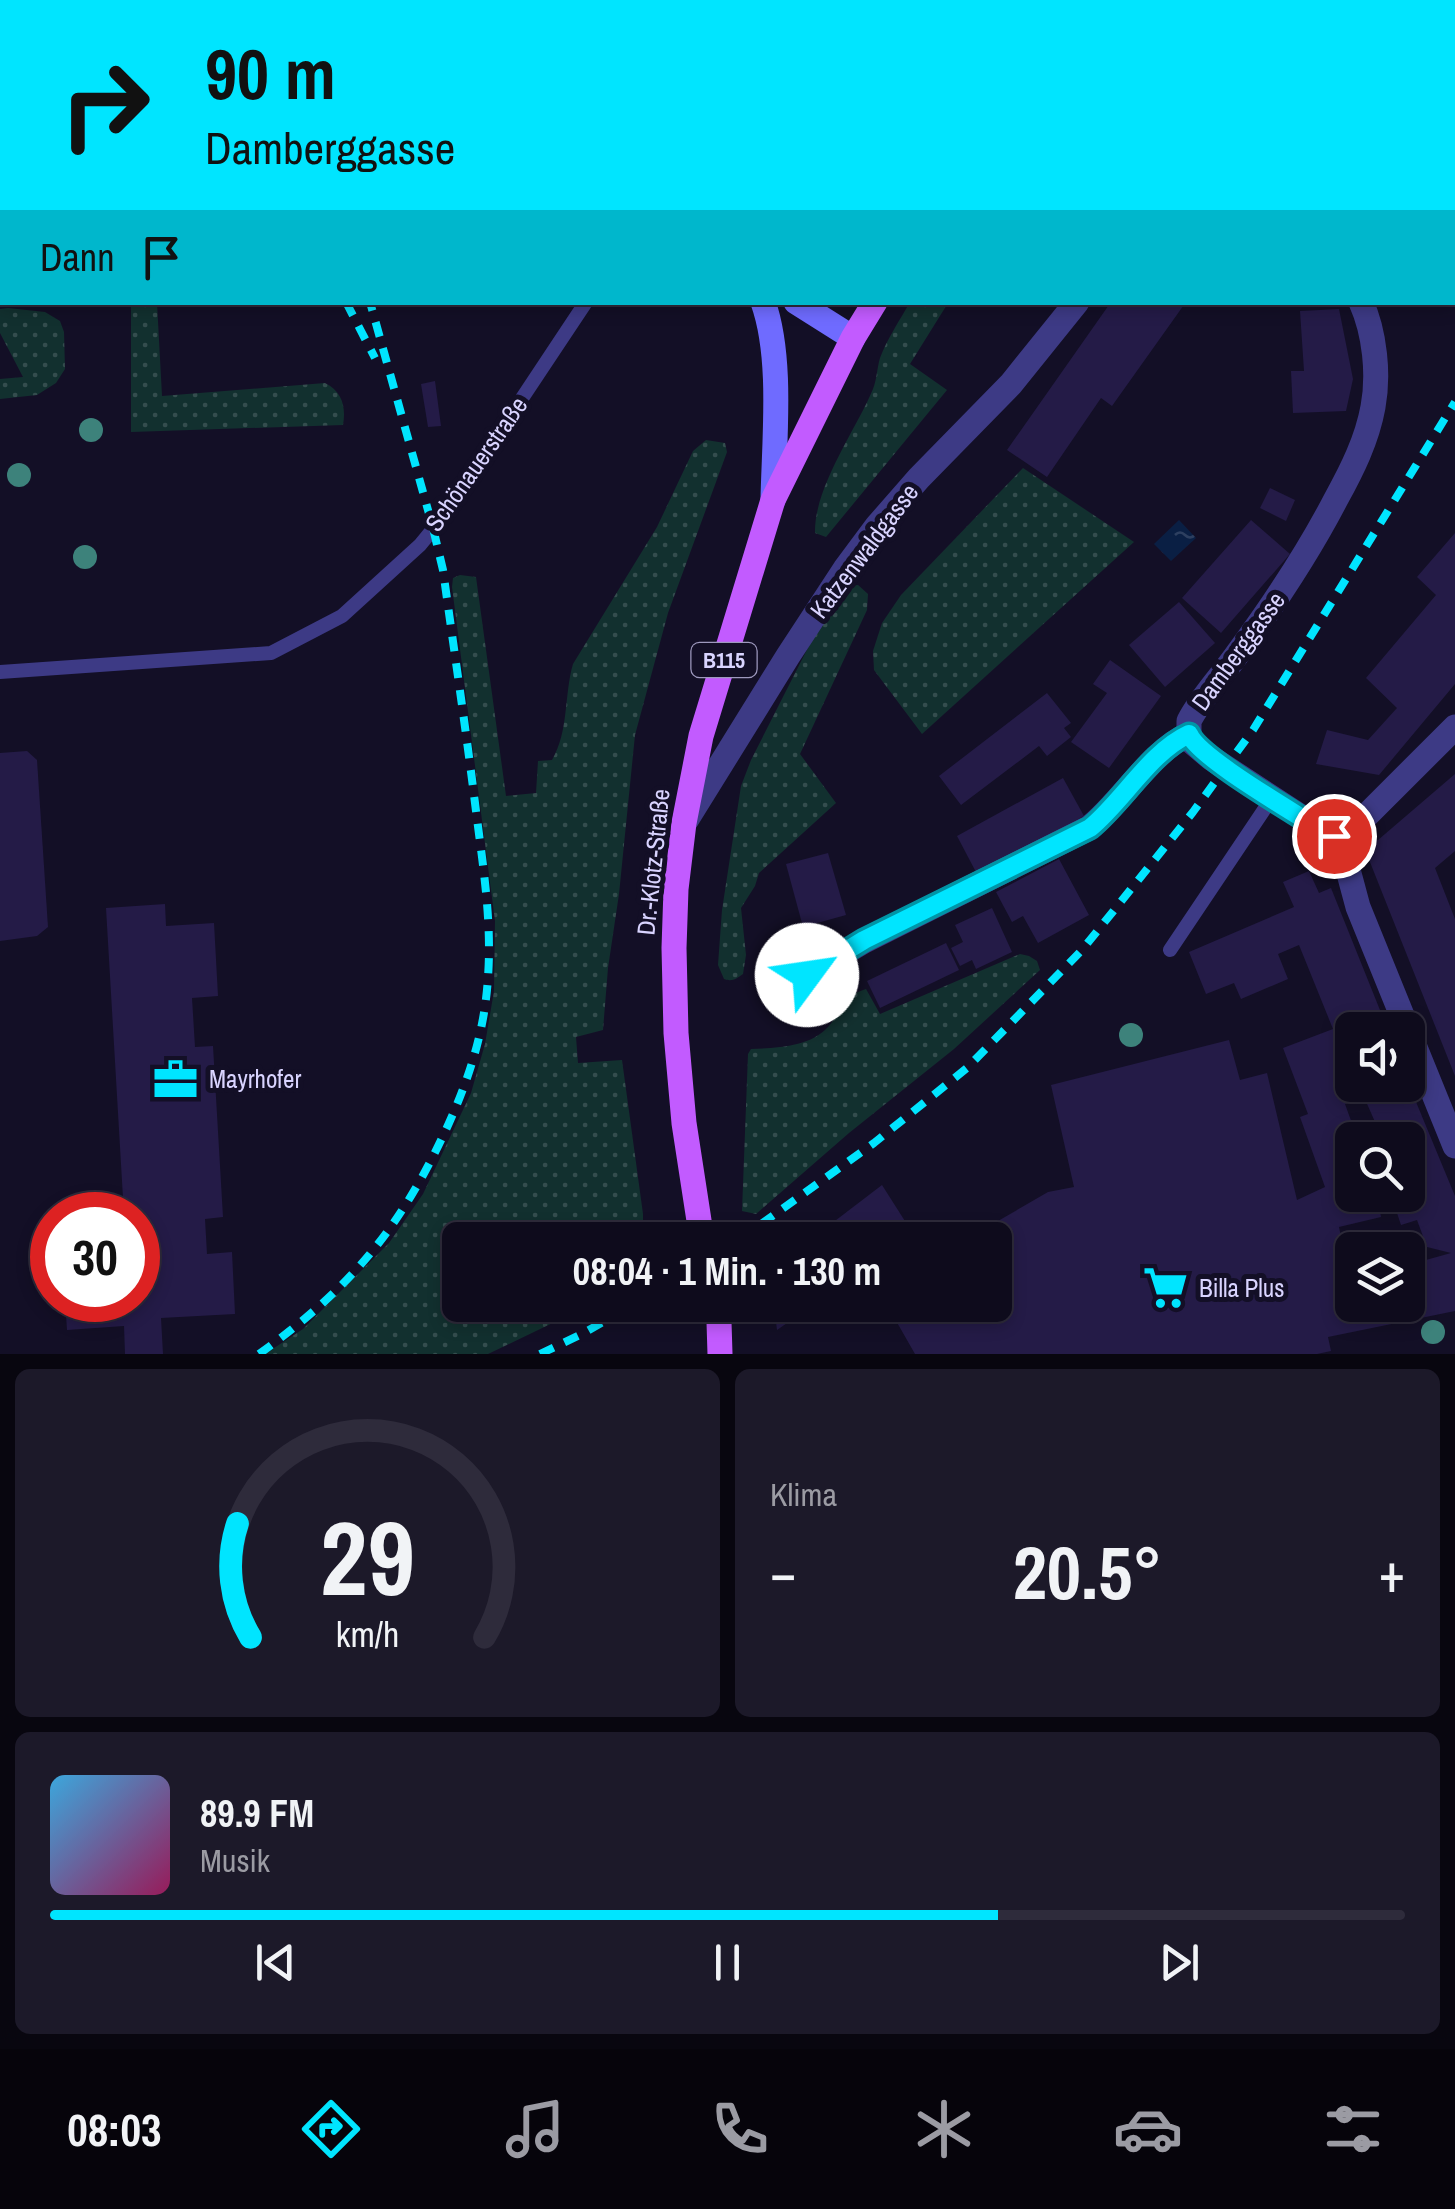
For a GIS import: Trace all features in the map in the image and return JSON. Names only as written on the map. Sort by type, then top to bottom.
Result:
[{"type":"main road","name":"B115","points":[[853,338],[873,305]]},
{"type":"main road","name":"Dr.-Klotz-Straße","points":[[699,1222],[676,1033],[676,889],[684,823],[702,736],[773,500],[853,338]]},
{"type":"main road","points":[[718,1322],[720,1354]]},
{"type":"main road","points":[[720,1322],[733,1354]]},
{"type":"street","name":"Dr.-Klotz-Straße","points":[[764,305],[774,366],[773,500]]},
{"type":"street","points":[[801,305],[853,338]]},
{"type":"street","name":"Katzenwaldgasse","points":[[684,823],[788,656],[877,526],[1011,384],[1075,305]]},
{"type":"street","name":"Damberggasse","points":[[1345,840],[1321,830],[1211,758],[1192,742],[1188,721],[1281,593],[1348,478],[1374,405],[1372,343],[1362,305]]},
{"type":"street","points":[[1455,727],[1345,840],[1347,866],[1358,906],[1455,1146]]},
{"type":"street","points":[[807,975],[864,940],[1090,828],[1166,749],[1189,734]]},
{"type":"lane","name":"Schönauerstraße","points":[[0,672],[271,652],[342,616],[420,545],[442,517],[584,305]]},
{"type":"lane","points":[[442,517],[445,540]]},
{"type":"lane","points":[[1170,950],[1272,798]]},
{"type":"green space","points":[[131,305],[157,305],[162,396],[325,383],[336,391],[344,413],[343,425],[131,432]]},
{"type":"green space","points":[[908,305],[947,305],[910,364],[947,390],[826,537],[815,533],[821,497],[873,389],[883,351]]},
{"type":"green space","points":[[0,309],[45,312],[60,321],[64,332],[65,369],[56,383],[37,395],[0,399],[0,379],[23,377],[0,333]]},
{"type":"green space","points":[[706,440],[725,443],[727,452],[668,613],[635,735],[603,1030],[576,1037],[578,1063],[622,1060],[643,1222],[442,1222],[442,1322],[555,1322],[488,1354],[265,1354],[303,1329],[389,1243],[423,1194],[471,1093],[485,1044],[494,991],[495,921],[453,578],[476,577],[506,796],[536,793],[538,761],[552,760],[561,737],[573,664],[657,527],[693,451]]},
{"type":"green space","points":[[1023,468],[1134,542],[922,734],[874,670],[873,651],[882,623],[901,595]]},
{"type":"green space","points":[[858,585],[868,594],[867,610],[800,754],[836,803],[759,873],[741,908],[746,955],[743,974],[734,980],[724,979],[718,965],[722,910],[741,786],[819,626],[838,597],[849,586]]},
{"type":"green space","points":[[1020,954],[1037,961],[1040,970],[954,1049],[756,1214],[742,1211],[751,1049],[812,1039],[828,1027],[846,1000],[866,989],[880,1014]]},
{"type":"water","points":[[1179,520],[1196,538],[1171,561],[1154,544]]},
{"type":"building","points":[[1109,305],[1184,305],[1112,406],[1101,398],[1047,477],[1007,450]]},
{"type":"building","points":[[1339,309],[1353,379],[1346,411],[1293,413],[1291,371],[1304,371],[1300,311]]},
{"type":"building","points":[[435,381],[441,426],[428,427],[421,384]]},
{"type":"building","points":[[1270,488],[1295,500],[1286,521],[1260,508]]},
{"type":"building","points":[[1251,520],[1290,554],[1221,633],[1182,598]]},
{"type":"building","points":[[1455,533],[1455,684],[1379,775],[1316,764],[1327,730],[1368,740],[1397,708],[1366,678],[1436,595],[1417,577]]},
{"type":"building","points":[[1179,602],[1215,643],[1165,687],[1129,645]]},
{"type":"building","points":[[1110,660],[1161,696],[1109,768],[1071,742],[1107,693],[1093,684]]},
{"type":"building","points":[[1047,693],[1071,723],[1064,728],[1071,737],[1047,756],[1039,746],[961,805],[939,776]]},
{"type":"building","points":[[27,751],[37,760],[48,927],[37,936],[0,941],[0,753]]},
{"type":"building","points":[[1455,774],[1455,851],[1435,868],[1455,919],[1455,1076],[1364,847],[1368,841],[1378,840]]},
{"type":"building","points":[[1063,778],[1084,816],[977,874],[957,836]]},
{"type":"building","points":[[828,853],[846,915],[803,927],[786,864]]},
{"type":"building","points":[[1059,859],[1089,915],[1038,943],[1023,916],[1012,922],[996,892]]},
{"type":"building","points":[[1309,871],[1319,893],[1331,888],[1381,1012],[1335,1012],[1335,1102],[1350,1102],[1345,1104],[1352,1122],[1335,1122],[1335,1212],[1380,1212],[1381,1217],[1339,1227],[1340,1232],[1335,1232],[1335,1322],[1401,1322],[1328,1337],[1331,1351],[1317,1354],[915,1354],[897,1322],[1012,1322],[1012,1222],[994,1222],[1048,1192],[1074,1187],[1051,1085],[1229,1040],[1240,1080],[1267,1073],[1297,1200],[1325,1187],[1300,1117],[1308,1114],[1283,1048],[1333,1029],[1299,945],[1278,954],[1288,979],[1241,999],[1234,983],[1206,994],[1189,952],[1294,907],[1283,882]]},
{"type":"building","points":[[165,904],[166,926],[214,923],[218,996],[192,998],[195,1047],[213,1046],[223,1217],[205,1219],[207,1254],[232,1252],[235,1314],[161,1318],[163,1354],[125,1354],[124,1326],[67,1330],[66,1322],[160,1322],[160,1192],[123,1192],[106,908]]},
{"type":"building","points":[[992,908],[1012,952],[976,969],[972,960],[960,966],[951,948],[963,942],[955,925]]},
{"type":"building","points":[[946,943],[959,970],[880,1008],[867,981]]},
{"type":"building","points":[[1366,1102],[1416,1102],[1424,1122],[1375,1122]]},
{"type":"building","points":[[1425,1124],[1455,1196],[1455,1311],[1425,1317],[1425,1260],[1451,1253],[1427,1247],[1425,1232],[1417,1220],[1401,1225],[1397,1212],[1425,1212]]},
{"type":"building","points":[[882,1185],[906,1222],[834,1222]]},
{"type":"railway","points":[[348,305],[375,358]]},
{"type":"railway","points":[[259,1354],[347,1279],[371,1253],[412,1194],[464,1088],[480,1034],[486,996],[486,894],[443,570],[371,305]]},
{"type":"railway","points":[[764,1222],[874,1143],[967,1068],[1082,950],[1253,730],[1455,402]]},
{"type":"railway","points":[[540,1354],[603,1322]]},
{"type":"place","name":"Mayrhofer","points":[[176,1079]]},
{"type":"place","name":"Billa Plus","points":[[1166,1288]]},
{"type":"route","points":[[807,975],[864,940],[1090,828],[1177,739],[1189,734],[1192,742],[1211,758],[1334,836]]}]
